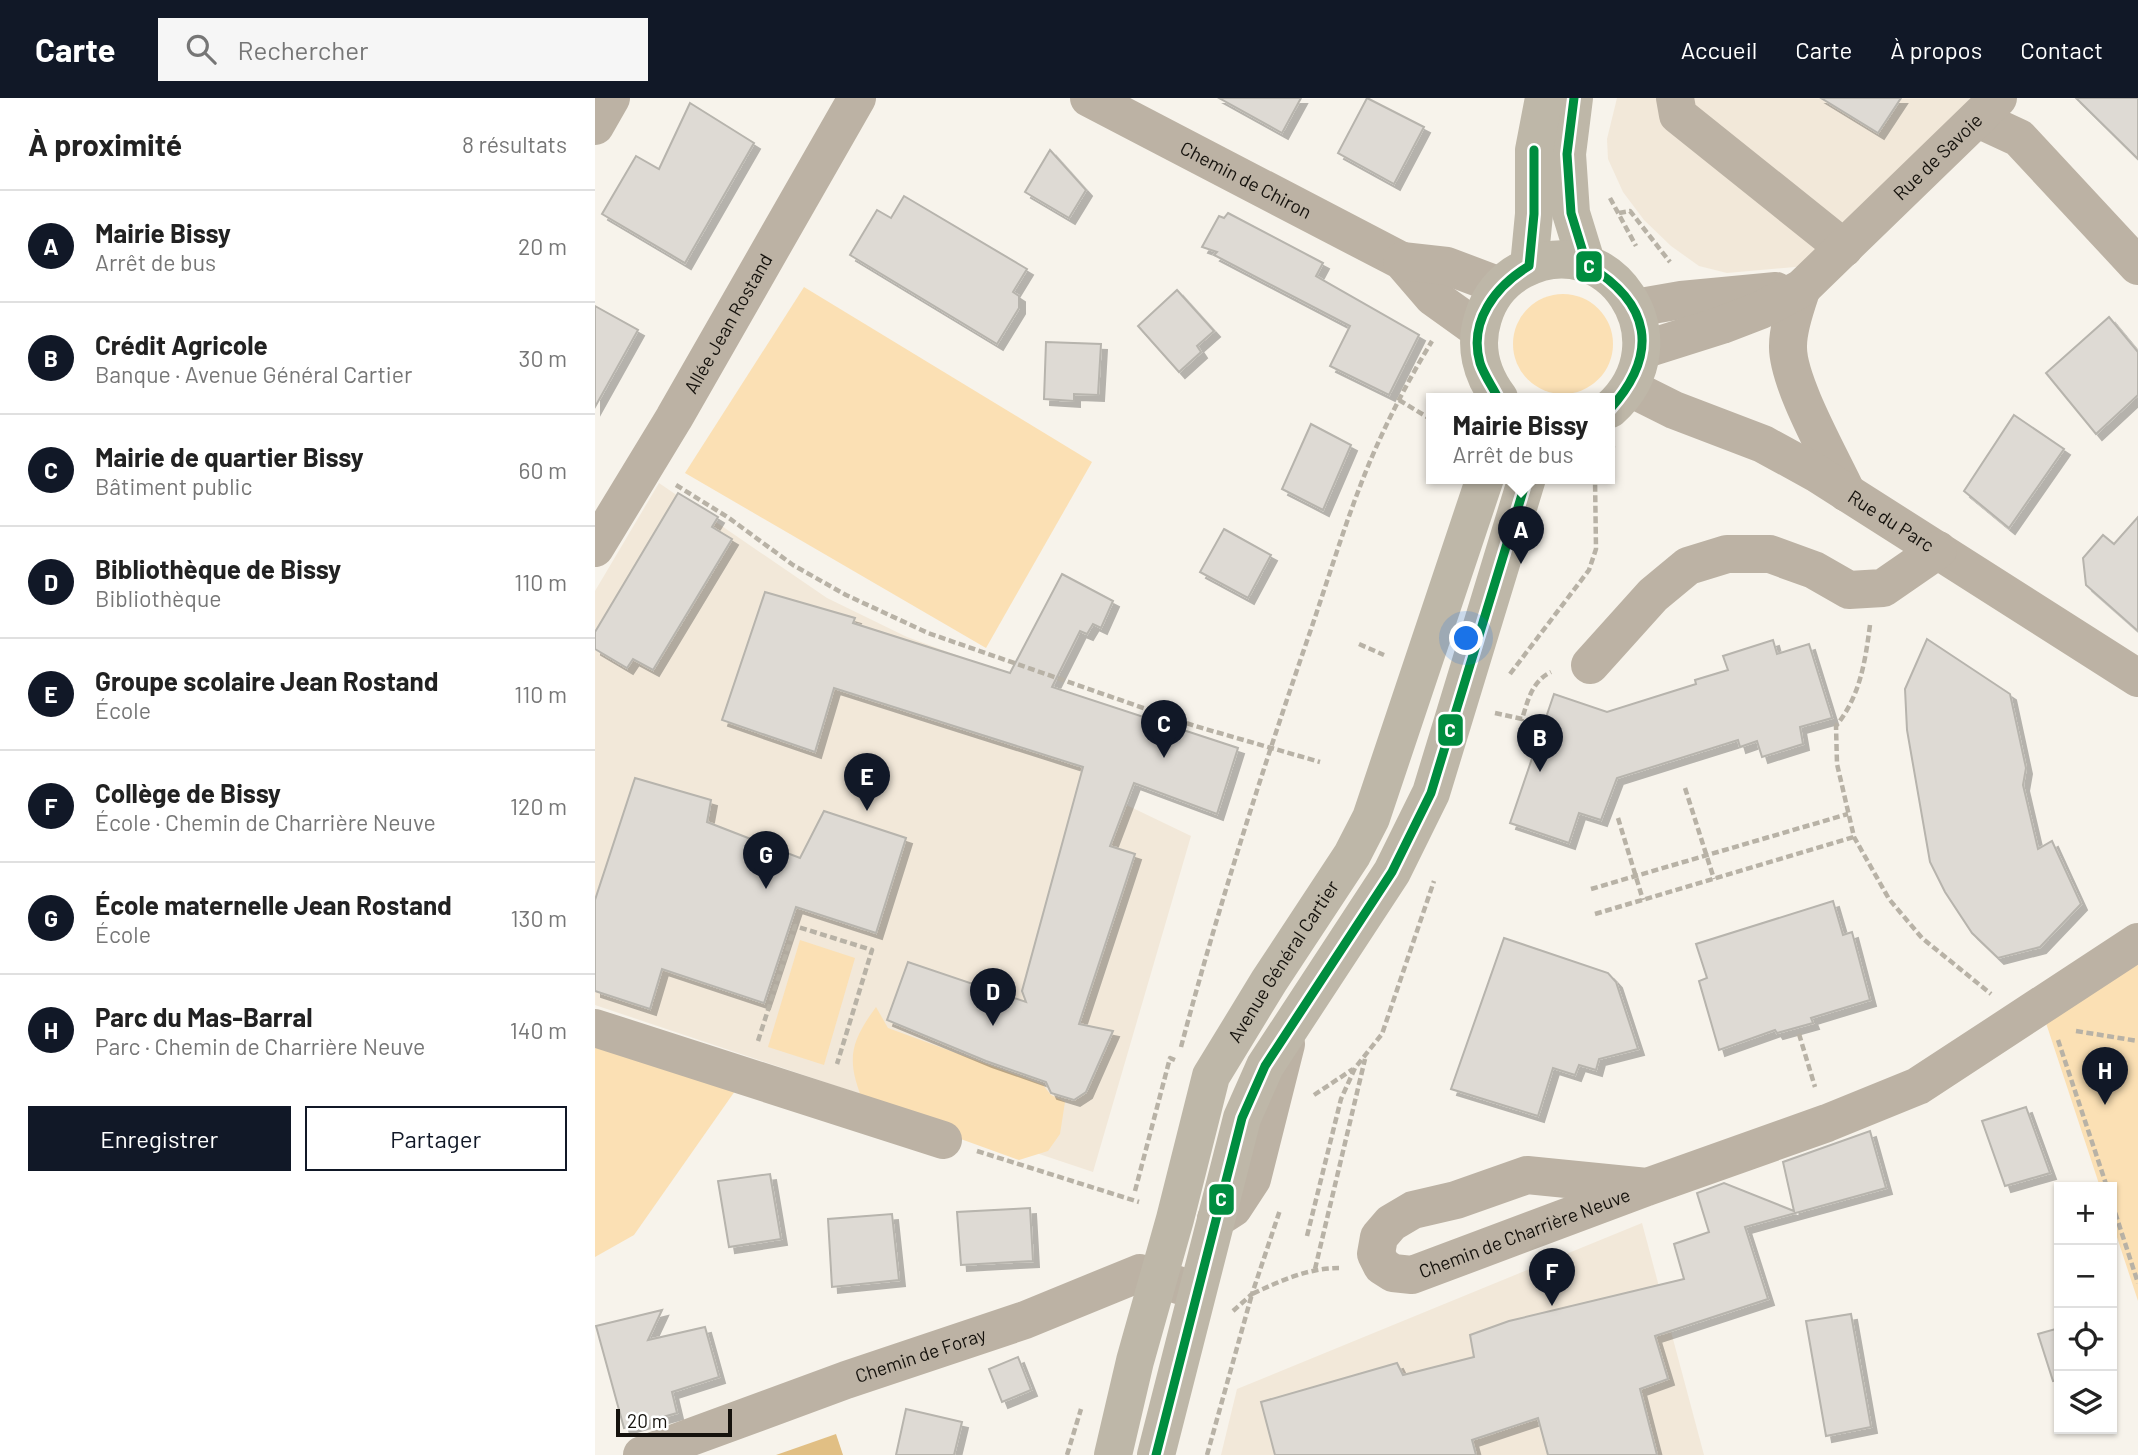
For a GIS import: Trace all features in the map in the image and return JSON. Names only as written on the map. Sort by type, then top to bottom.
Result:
[{"type":"main road","points":[[1515,276],[1534,214],[1534,150],[1544,98]]},
{"type":"main road","points":[[1560,98],[1557,107],[1569,141]]},
{"type":"main road","points":[[1574,98],[1567,154],[1571,213],[1587,265]]},
{"type":"main road","points":[[1495,393],[1488,383],[1479,357],[1479,330],[1486,306],[1515,276],[1548,261],[1567,261],[1587,265],[1604,273],[1619,285],[1635,308],[1641,328],[1643,350],[1639,370],[1620,398]]},
{"type":"main road","name":"Avenue Général Cartier","points":[[1113,1455],[1135,1361],[1211,1076],[1352,856],[1371,818],[1483,484]]},
{"type":"main road","points":[[1156,1455],[1242,1118],[1265,1066],[1392,872],[1431,793],[1525,484]]},
{"type":"main road","points":[[1230,1044],[1265,1066]]},
{"type":"street","points":[[595,126],[611,98]]},
{"type":"street","name":"Allée Jean Rostand","points":[[595,548],[857,98]]},
{"type":"street","name":"Chemin de Chiron","points":[[1089,98],[1402,261],[1515,276]]},
{"type":"street","points":[[1675,98],[1678,115],[1844,248]]},
{"type":"street","name":"Rue de Savoie","points":[[1643,350],[1761,310],[1802,288],[1988,109],[2019,138],[2138,266]]},
{"type":"street","name":"Chemin de Chiron","points":[[1402,261],[1433,297],[1479,330]]},
{"type":"street","points":[[1635,308],[1681,300],[1802,288]]},
{"type":"street","name":"Rue de Savoie","points":[[1802,288],[1794,310],[1788,347],[1790,360],[1796,385],[1847,493]]},
{"type":"street","name":"Rue du Parc","points":[[1620,398],[1674,410],[1763,444],[1847,493],[2138,678]]},
{"type":"street","points":[[1590,664],[1653,595],[1688,566],[1727,554],[1770,554],[1814,570],[1849,590],[1883,588],[1938,550]]},
{"type":"street","name":"Chemin de Charrière Neuve","points":[[1647,1187],[1527,1175],[1456,1200],[1413,1210],[1391,1223],[1379,1237],[1376,1254],[1382,1266],[1393,1273],[1412,1275],[1647,1187],[1827,1124],[1918,1086],[2039,1017],[2138,942]]},
{"type":"street","points":[[1216,1219],[1233,1209],[1252,1179],[1291,1027]]},
{"type":"street","points":[[595,1028],[943,1140]]},
{"type":"street","name":"Chemin de Foray","points":[[642,1455],[846,1380],[1025,1320],[1119,1279],[1140,1273],[1197,1290]]},
{"type":"path","points":[[1606,192],[1636,247],[1643,275],[1635,308]]},
{"type":"path","points":[[1619,213],[1630,211],[1671,265],[1681,300]]},
{"type":"path","points":[[1177,1062],[1226,886],[1270,747],[1370,461],[1399,400],[1437,331],[1433,297]]},
{"type":"path","points":[[1399,400],[1426,416]]},
{"type":"path","points":[[645,466],[729,519],[793,565],[846,595],[928,633],[1195,726],[1320,762]]},
{"type":"path","points":[[1507,678],[1590,570],[1596,549],[1595,484]]},
{"type":"path","points":[[1878,588],[1859,686],[1849,710],[1836,726],[1837,764],[1854,837],[1889,899],[1921,938],[2039,1017],[2138,1041]]},
{"type":"path","points":[[1359,644],[1389,657]]},
{"type":"path","points":[[1491,712],[1522,719],[1532,688],[1545,675],[1561,667],[1590,664]]},
{"type":"path","points":[[1685,788],[1714,879]]},
{"type":"path","points":[[1591,889],[1848,814]]},
{"type":"path","points":[[1618,818],[1643,900]]},
{"type":"path","points":[[1595,914],[1854,837]]},
{"type":"path","points":[[1307,1236],[1341,1099],[1355,1068],[1382,1034],[1438,869]]},
{"type":"path","points":[[746,1077],[795,926],[808,930],[871,950],[826,1102]]},
{"type":"path","points":[[2039,1017],[2104,1182]]},
{"type":"path","points":[[1799,1034],[1827,1124]]},
{"type":"path","points":[[1315,1269],[1366,1055]]},
{"type":"path","points":[[1135,1191],[1170,1058]]},
{"type":"path","points":[[1311,1096],[1355,1068]]},
{"type":"path","points":[[943,1140],[1140,1202],[1175,1219]]},
{"type":"path","points":[[1207,1455],[1252,1294],[1284,1199]]},
{"type":"path","points":[[2117,1218],[2138,1283]]},
{"type":"path","points":[[1231,1312],[1252,1294],[1315,1269],[1341,1268]]},
{"type":"shaded area","points":[[1617,98],[1976,98],[1806,266],[1727,273],[1699,266],[1671,246],[1644,220],[1623,192],[1608,159],[1607,139]]},
{"type":"shaded area","points":[[804,287],[1092,462],[986,648],[685,473]]},
{"type":"shaded area","points":[[1553,295],[1573,295],[1591,303],[1604,316],[1612,334],[1612,354],[1604,372],[1591,385],[1573,393],[1553,393],[1535,385],[1522,372],[1514,354],[1514,334],[1522,316],[1535,303]]},
{"type":"shaded area","points":[[659,483],[827,598],[907,637],[1104,709],[1087,786],[1191,836],[1093,1172],[595,1005],[595,591]]},
{"type":"shaded area","points":[[800,940],[855,958],[824,1065],[768,1047]]},
{"type":"shaded area","points":[[2138,962],[2138,1301],[2117,1237],[2117,1182],[2098,1182],[2046,1023]]},
{"type":"shaded area","points":[[876,1007],[888,1028],[1043,1085],[1051,1095],[1065,1102],[1060,1134],[1048,1151],[1019,1160],[864,1104],[855,1076],[853,1054],[860,1032]]},
{"type":"shaded area","points":[[595,1045],[735,1091],[634,1235],[595,1257]]},
{"type":"shaded area","points":[[1642,1223],[1704,1455],[1221,1455],[1237,1389]]},
{"type":"shaded area","points":[[836,1434],[843,1455],[776,1455]]},
{"type":"building","points":[[1219,98],[1301,98],[1282,133]]},
{"type":"building","points":[[1367,98],[1424,127],[1394,184],[1338,153]]},
{"type":"building","points":[[1821,98],[1901,98],[1878,133]]},
{"type":"building","points":[[2076,98],[2138,98],[2138,159]]},
{"type":"building","points":[[690,103],[754,143],[685,263],[602,214],[636,156],[659,169]]},
{"type":"building","points":[[1050,150],[1086,190],[1069,218],[1025,192]]},
{"type":"building","points":[[904,196],[1027,269],[1013,292],[1019,296],[1019,308],[997,344],[850,255],[877,210],[891,218]]},
{"type":"building","points":[[1228,213],[1323,263],[1316,276],[1419,335],[1389,395],[1330,366],[1350,326],[1214,255],[1217,252],[1202,247],[1219,216],[1224,218]]},
{"type":"building","points":[[1177,290],[1214,331],[1197,346],[1201,352],[1179,372],[1138,326]]},
{"type":"building","points":[[595,306],[638,330],[595,407]]},
{"type":"building","points":[[2109,317],[2138,352],[2138,395],[2096,434],[2046,373]]},
{"type":"building","points":[[1046,342],[1101,344],[1098,395],[1074,394],[1074,401],[1044,399]]},
{"type":"building","points":[[2014,415],[2064,449],[2009,528],[1964,491]]},
{"type":"building","points":[[1311,424],[1351,445],[1323,510],[1282,489]]},
{"type":"building","points":[[678,493],[718,517],[712,527],[732,539],[653,670],[633,659],[627,668],[595,649],[595,632]]},
{"type":"building","points":[[2138,517],[2138,631],[2086,585],[2083,558],[2103,535],[2114,544]]},
{"type":"building","points":[[1224,529],[1271,555],[1248,598],[1200,572]]},
{"type":"building","points":[[1062,574],[1113,601],[1101,628],[1093,624],[1087,634],[1080,631],[1052,687],[1238,748],[1217,814],[1134,783],[1110,846],[1135,854],[1079,1024],[1113,1031],[1086,1092],[1074,1100],[1051,1093],[1046,1082],[986,1061],[887,1020],[908,962],[1026,1002],[1022,991],[1083,767],[834,688],[815,752],[722,720],[765,592],[855,618],[853,623],[1010,673]]},
{"type":"building","points":[[1927,639],[2010,694],[2026,768],[2023,785],[2038,849],[2052,841],[2081,904],[2040,947],[1998,958],[1972,933],[1945,892],[1930,862],[1907,730],[1905,689]]},
{"type":"building","points":[[1773,640],[1777,654],[1809,644],[1832,718],[1800,727],[1803,744],[1762,757],[1757,741],[1740,747],[1738,740],[1617,778],[1601,820],[1579,813],[1569,843],[1510,823],[1554,694],[1607,712],[1696,684],[1695,680],[1728,670],[1723,656]]},
{"type":"building","points":[[635,778],[711,800],[707,822],[800,858],[824,811],[906,838],[876,933],[796,907],[764,1003],[662,969],[650,1009],[595,991],[595,900]]},
{"type":"building","points":[[1833,901],[1843,935],[1852,932],[1870,1000],[1811,1018],[1813,1023],[1777,1033],[1775,1030],[1719,1050],[1699,981],[1707,978],[1696,944]]},
{"type":"building","points":[[1504,938],[1608,973],[1616,982],[1638,1049],[1599,1059],[1596,1070],[1579,1065],[1575,1075],[1553,1068],[1538,1116],[1451,1089]]},
{"type":"building","points":[[2026,1107],[2050,1173],[2005,1186],[1982,1121]]},
{"type":"building","points":[[1870,1131],[1886,1188],[1745,1227],[1768,1299],[1655,1336],[1668,1379],[1640,1389],[1657,1455],[1548,1455],[1538,1418],[1472,1440],[1476,1455],[1275,1455],[1261,1402],[1397,1363],[1403,1375],[1474,1357],[1470,1335],[1509,1321],[1684,1279],[1674,1244],[1709,1232],[1697,1193],[1724,1183],[1794,1211],[1783,1162]]},
{"type":"building","points":[[770,1174],[781,1239],[729,1247],[718,1181]]},
{"type":"building","points":[[1030,1208],[1033,1261],[961,1265],[957,1212]]},
{"type":"building","points":[[892,1214],[899,1280],[832,1287],[828,1219]]},
{"type":"building","points":[[662,1310],[648,1340],[705,1327],[719,1377],[672,1392],[677,1413],[624,1428],[596,1326]]},
{"type":"building","points":[[1851,1314],[1871,1427],[1826,1436],[1806,1321]]},
{"type":"building","points":[[2054,1329],[2054,1381],[2053,1381],[2038,1334]]},
{"type":"building","points":[[1018,1357],[1031,1390],[1002,1402],[989,1369]]},
{"type":"building","points":[[906,1409],[962,1422],[954,1455],[896,1455]]},
{"type":"transit line","name":"C","points":[[1574,98],[1567,154],[1571,213],[1587,265],[1625,296],[1636,312],[1641,330],[1642,349],[1637,368],[1615,402]]},
{"type":"transit line","name":"C","points":[[1495,393],[1480,363],[1478,333],[1482,319],[1496,294],[1529,266],[1534,214],[1534,150]]},
{"type":"transit line","name":"C","points":[[1156,1455],[1242,1118],[1265,1066],[1392,872],[1431,793],[1525,484]]},
{"type":"place","name":"Mairie Bissy","points":[[1521,564]]},
{"type":"place","name":"Mairie de quartier Bissy","points":[[1164,758]]},
{"type":"place","name":"Crédit Agricole","points":[[1540,772]]},
{"type":"place","name":"Groupe scolaire Jean Rostand","points":[[867,811]]},
{"type":"place","name":"École maternelle Jean Rostand","points":[[766,889]]},
{"type":"place","name":"Bibliothèque de Bissy","points":[[993,1026]]},
{"type":"place","name":"Parc du Mas-Barral","points":[[2105,1105]]},
{"type":"place","name":"Collège de Bissy","points":[[1552,1306]]}]
